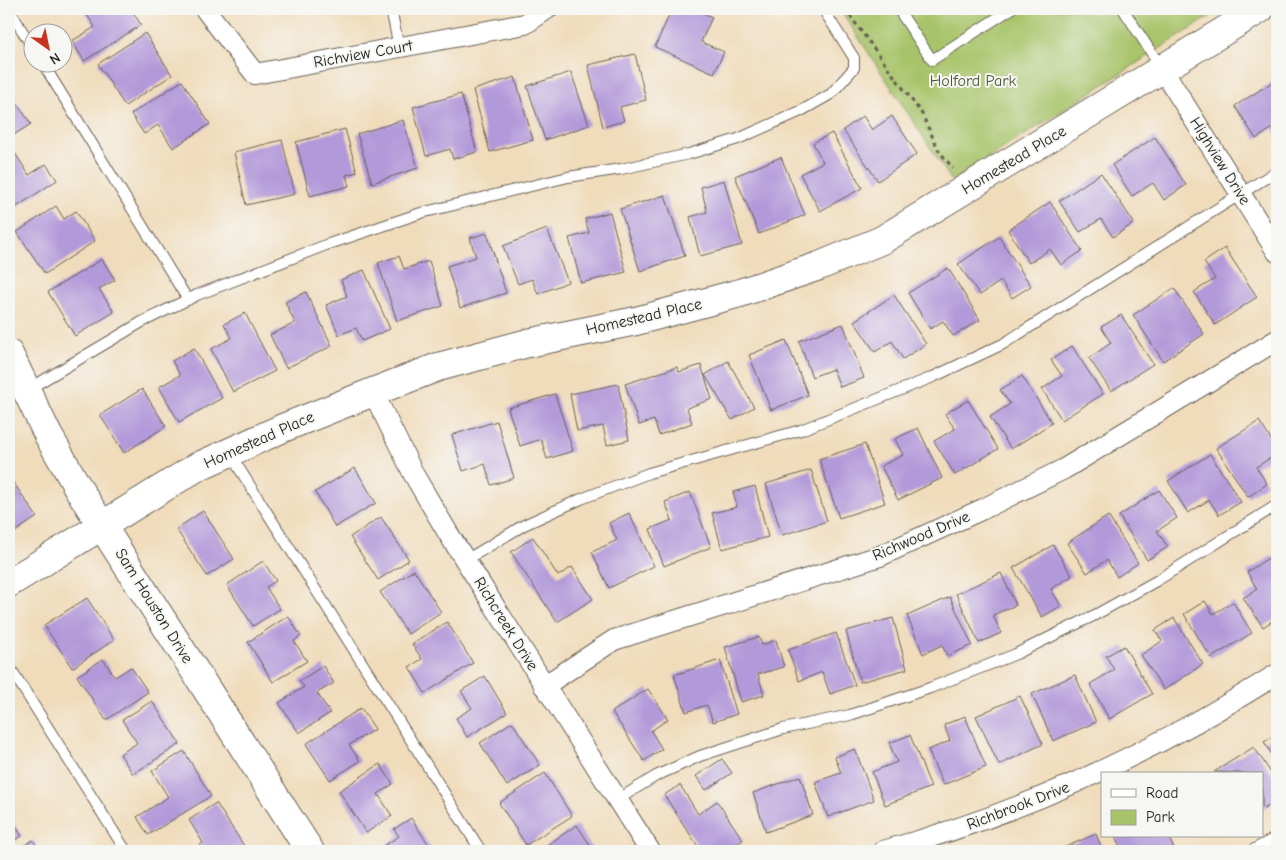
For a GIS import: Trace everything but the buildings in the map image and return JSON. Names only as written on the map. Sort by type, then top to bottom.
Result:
[{"type":"street","name":"Richview Court","points":[[205,9],[255,74],[525,24],[547,9]]},
{"type":"street","name":"Homestead Place","points":[[9,583],[197,467],[228,451],[373,392],[438,367],[528,343],[636,321],[740,293],[820,266],[882,240],[1260,9]]},
{"type":"street","name":"Highview Drive","points":[[1163,70],[1277,252]]},
{"type":"street","name":"Richwood Drive","points":[[544,686],[614,640],[880,556],[984,509],[1064,469],[1277,340]]},
{"type":"street","name":"Sam Houston Drive","points":[[9,354],[48,435],[102,524],[310,851]]},
{"type":"street","name":"Richcreek Drive","points":[[373,392],[414,475],[544,686],[650,851]]},
{"type":"street","name":"Richbrook Drive","points":[[883,851],[1010,811],[1087,779],[1219,710],[1277,674]]},
{"type":"lane","points":[[9,9],[22,30]]},
{"type":"lane","points":[[391,9],[399,48]]},
{"type":"lane","points":[[26,391],[142,322],[188,300],[326,244],[402,218],[568,177],[621,169],[690,154],[738,139],[801,111],[831,94],[854,68],[854,58],[823,9]]},
{"type":"lane","points":[[898,9],[932,60],[1011,9]]},
{"type":"lane","points":[[1124,9],[1163,70]]},
{"type":"lane","points":[[48,72],[188,300]]},
{"type":"lane","points":[[466,560],[524,525],[581,499],[649,473],[801,430],[933,377],[994,348],[1277,171]]},
{"type":"lane","points":[[228,451],[480,851]]},
{"type":"lane","points":[[617,800],[656,776],[700,756],[783,729],[850,715],[930,688],[1016,654],[1096,616],[1158,580],[1277,505]]},
{"type":"lane","points":[[9,666],[126,851]]},
{"type":"lane","points":[[1250,851],[1277,837]]},
{"type":"path","points":[[846,9],[922,114],[939,151],[954,170]]},
{"type":"green space","name":"Holford Park","points":[[840,9],[1222,9],[952,181]]}]
